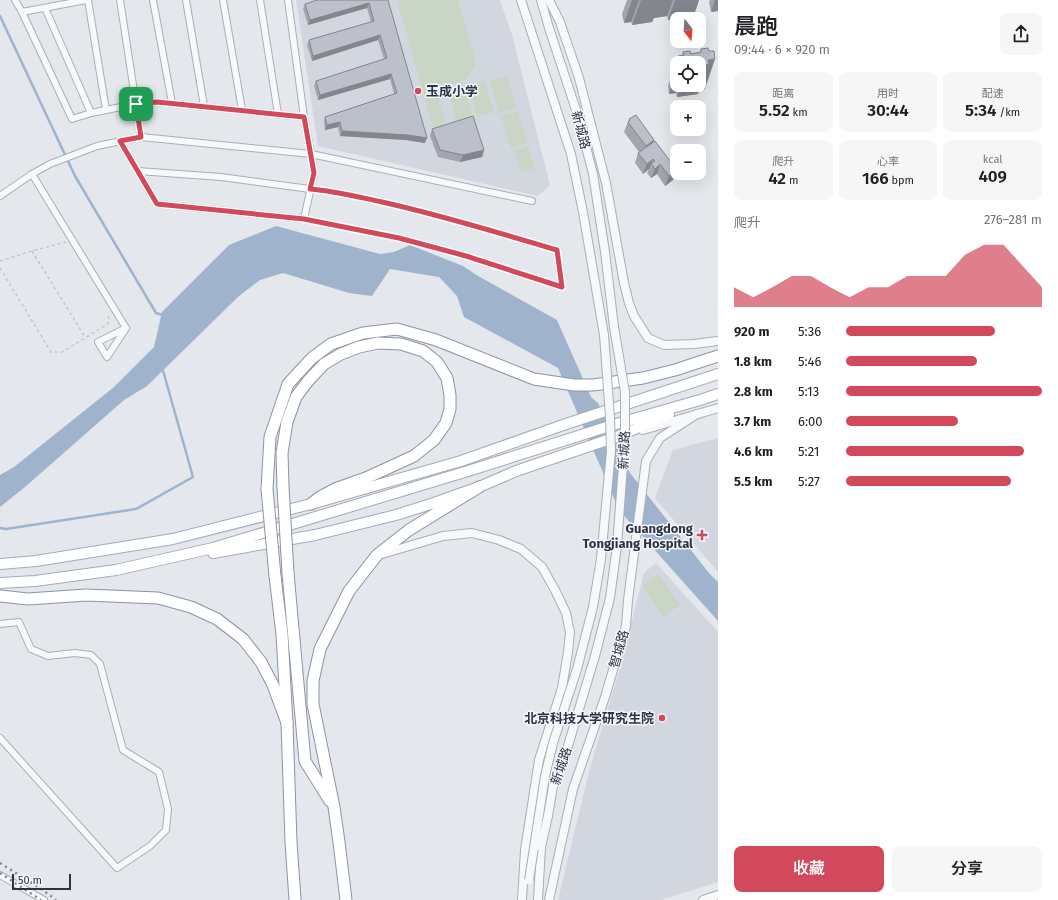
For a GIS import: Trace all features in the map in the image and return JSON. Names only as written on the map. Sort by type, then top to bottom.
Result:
[{"type":"highway","points":[[295,899],[291,842],[282,634],[267,489],[270,437],[288,384],[312,358],[331,344],[363,333],[397,329],[436,340],[534,379],[544,382],[574,385],[593,385],[643,378],[675,370],[718,356]]},
{"type":"highway","points":[[311,504],[335,489],[366,478],[414,456],[434,440],[446,423],[450,409],[450,395],[447,378],[438,362],[423,351],[401,344],[378,343],[359,347],[341,354],[324,364],[308,381],[296,397],[287,422],[282,453],[283,487],[288,573],[305,761],[334,807]]},
{"type":"highway","points":[[346,900],[334,807],[313,704],[313,682],[320,649],[349,591],[377,555],[409,530],[479,488]]},
{"type":"highway","points":[[0,596],[28,599],[86,595],[127,596],[158,598],[191,607],[218,619],[243,639],[261,662],[273,685],[287,723]]},
{"type":"main road","points":[[686,384],[718,369]]},
{"type":"main road","points":[[0,564],[36,561],[173,539],[311,504],[461,461],[618,406],[718,374]]},
{"type":"main road","points":[[116,570],[213,548],[460,474],[616,424],[718,394]]},
{"type":"main road","points":[[0,583],[34,581],[116,570],[316,535],[396,514],[479,488],[516,471],[619,436],[700,400]]},
{"type":"street","points":[[14,0],[22,12],[72,119],[91,112],[157,102],[304,117]]},
{"type":"street","points":[[22,12],[87,0],[106,110]]},
{"type":"street","points":[[120,0],[141,137]]},
{"type":"street","points":[[153,0],[172,103]]},
{"type":"street","points":[[186,0],[204,106]]},
{"type":"street","points":[[223,0],[242,110]]},
{"type":"street","points":[[260,0],[278,114]]},
{"type":"street","points":[[120,141],[157,204],[304,219],[314,173],[304,117],[288,0]]},
{"type":"street","name":"新城路","points":[[521,0],[533,33],[571,154],[583,212],[604,335],[611,451],[601,559],[578,669],[553,743],[545,776],[527,900]]},
{"type":"street","name":"新城路","points":[[538,900],[541,847],[554,780],[564,759],[610,598],[617,546],[625,439],[625,392],[614,327],[605,252],[593,174],[578,116],[541,0]]},
{"type":"street","points":[[549,0],[560,22],[579,78],[606,183],[624,283],[634,316],[648,338],[664,345],[694,344],[718,341]]},
{"type":"street","points":[[45,8],[91,112]]},
{"type":"street","points":[[0,196],[32,174],[55,162],[97,146],[141,137],[311,154],[532,201]]},
{"type":"street","points":[[138,172],[221,177],[310,189]]},
{"type":"street","points":[[32,174],[126,328]]},
{"type":"street","points":[[126,328],[122,334],[107,357],[98,342],[126,328]]},
{"type":"street","points":[[619,436],[718,408]]},
{"type":"street","name":"智城路","points":[[549,900],[573,789],[605,696],[626,626],[646,461],[660,438],[697,414]]},
{"type":"street","points":[[377,555],[443,536],[472,534],[499,540],[521,549],[542,567],[566,613],[570,632],[568,652],[562,688],[539,760],[525,850],[522,900]]},
{"type":"street","points":[[0,624],[19,622],[31,649],[48,656],[75,652],[91,655],[100,664],[123,750],[159,772],[168,809],[166,830],[150,846],[117,868],[0,738]]},
{"type":"street","points":[[0,875],[44,900]]},
{"type":"street","points":[[703,900],[718,895]]},
{"type":"path","points":[[304,219],[399,238],[466,256],[562,287],[557,250],[459,221],[398,205],[329,190],[310,189]]},
{"type":"path","points":[[0,261],[67,242]]},
{"type":"path","points":[[32,251],[85,337]]},
{"type":"path","points":[[0,268],[51,352],[62,352],[108,324],[109,312]]},
{"type":"shaded area","name":"玉成小学","points":[[296,0],[500,0],[512,35],[550,185],[538,196],[318,146]]},
{"type":"shaded area","name":"Guangdong Tongjiang Hospital","points":[[718,438],[718,572],[655,498],[673,450]]},
{"type":"shaded area","name":"北京科技大学研究生院","points":[[656,563],[718,632],[718,882],[661,900],[558,900],[590,768],[620,668],[644,573]]},
{"type":"green space","points":[[400,0],[458,0],[476,63],[467,78],[457,83],[441,85],[434,81],[446,125],[433,128],[398,3]]},
{"type":"green space","points":[[507,76],[516,108],[499,113],[490,81]]},
{"type":"green space","points":[[484,81],[494,112],[477,117],[468,85]]},
{"type":"green space","points":[[464,86],[473,118],[457,123],[448,91]]},
{"type":"green space","points":[[518,111],[527,143],[511,148],[501,116]]},
{"type":"green space","points":[[528,146],[535,168],[521,172],[514,150]]},
{"type":"green space","points":[[659,574],[680,605],[663,617],[642,586]]},
{"type":"water","points":[[276,226],[380,254],[394,252],[410,245],[463,266],[557,320],[591,397],[598,403],[630,473],[709,573],[718,582],[718,621],[619,510],[558,368],[464,317],[457,296],[439,277],[390,269],[372,296],[349,293],[283,273],[260,280],[239,296],[147,386],[124,400],[0,507],[0,475],[14,467],[114,387],[154,347],[162,312],[229,245]]},
{"type":"building","points":[[317,0],[388,0],[427,138],[408,135],[342,131],[340,122],[327,125],[325,117],[397,93],[391,74],[320,95],[316,81],[387,58],[380,35],[313,56],[309,40],[374,21],[369,3],[310,20],[305,4]]},
{"type":"building","points":[[708,48],[709,51],[714,51],[715,59],[708,60],[709,64],[706,65],[706,56],[678,56],[684,55],[683,52],[690,51],[691,54],[701,52],[701,49]]},
{"type":"building","points":[[636,115],[654,140],[646,146],[628,122],[630,120],[629,119]]},
{"type":"building","points":[[473,116],[484,150],[463,155],[440,150],[432,129]]},
{"type":"building","points":[[655,141],[670,161],[670,175],[669,176],[660,164],[655,169],[651,163],[655,161],[653,159],[647,164],[638,153]]},
{"type":"waterway","points":[[0,16],[75,176],[156,313],[163,315]]},
{"type":"waterway","points":[[0,528],[6,529],[136,509],[193,477],[162,367]]},
{"type":"railway","points":[[0,863],[56,900]]},
{"type":"railway","points":[[0,873],[41,900]]},
{"type":"place","name":"玉成小学","points":[[418,91]]},
{"type":"place","name":"Guangdong Tongjiang Hospital","points":[[702,535]]},
{"type":"place","name":"北京科技大学研究生院","points":[[662,718]]},
{"type":"route","points":[[157,102],[304,117],[314,173],[310,189],[329,190],[398,205],[459,221],[557,250],[562,287],[466,256],[399,238],[304,219],[157,204],[120,141],[141,137],[136,104],[157,102]]}]
